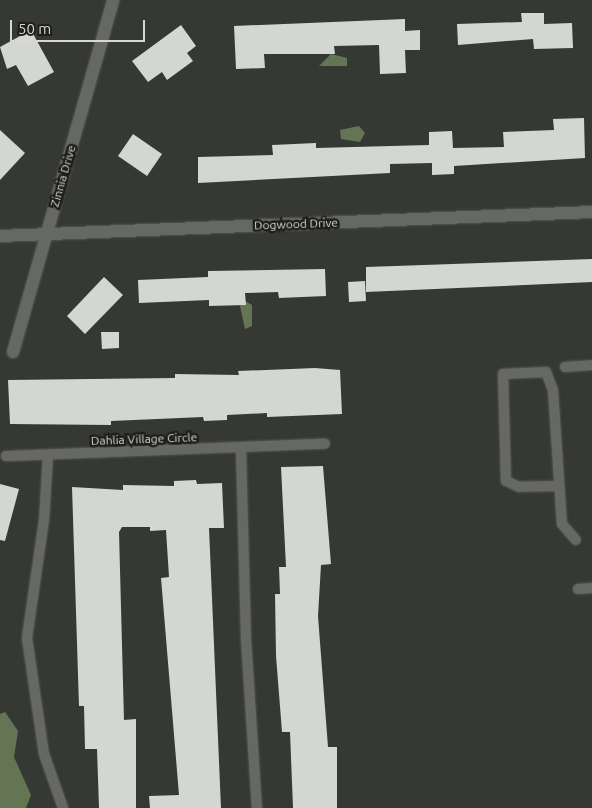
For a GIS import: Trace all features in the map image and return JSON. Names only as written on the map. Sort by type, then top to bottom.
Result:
[{"type":"street","name":"Zinnia Drive","points":[[13,352],[113,0]]},
{"type":"street","name":"Dogwood Drive","points":[[0,236],[592,212]]},
{"type":"lane","points":[[565,367],[592,365]]},
{"type":"lane","points":[[558,486],[519,487],[506,480],[503,374],[546,372],[553,390],[562,524],[576,540]]},
{"type":"lane","name":"Dahlia Village Circle","points":[[6,456],[241,449],[325,444]]},
{"type":"lane","points":[[241,449],[246,639],[257,808]]},
{"type":"lane","points":[[48,455],[44,520],[27,638],[44,754],[63,808]]},
{"type":"lane","points":[[578,589],[592,588]]},
{"type":"shaded area","points":[[331,54],[347,58],[347,66],[319,66]]},
{"type":"shaded area","points":[[359,126],[365,133],[360,142],[341,139],[340,130]]},
{"type":"shaded area","points":[[245,301],[252,305],[252,326],[245,329],[240,306]]},
{"type":"shaded area","points":[[5,712],[18,731],[14,757],[31,795],[26,808],[0,808],[0,714]]},
{"type":"building","points":[[521,13],[544,13],[544,24],[572,23],[573,48],[534,49],[533,39],[458,45],[457,24],[522,22]]},
{"type":"building","points":[[405,19],[405,31],[420,30],[420,50],[405,50],[406,73],[380,74],[379,45],[334,46],[335,54],[264,54],[265,68],[236,69],[234,26]]},
{"type":"building","points":[[181,25],[196,46],[187,53],[193,61],[167,80],[162,72],[148,82],[132,61]]},
{"type":"building","points":[[31,30],[54,72],[28,86],[16,65],[7,69],[0,47]]},
{"type":"building","points":[[584,118],[585,158],[454,166],[454,174],[432,175],[432,163],[390,164],[390,173],[198,183],[198,157],[273,155],[272,145],[316,143],[316,148],[429,145],[429,132],[452,131],[453,148],[504,147],[503,132],[554,130],[553,119]]},
{"type":"building","points":[[0,130],[25,153],[0,180]]},
{"type":"building","points":[[133,134],[162,154],[147,176],[118,156]]},
{"type":"building","points":[[592,259],[592,282],[366,292],[366,267]]},
{"type":"building","points":[[325,269],[326,296],[279,298],[278,292],[245,293],[246,305],[209,306],[209,300],[139,303],[138,280],[208,277],[208,271]]},
{"type":"building","points":[[104,277],[123,295],[85,334],[67,316]]},
{"type":"building","points":[[365,281],[366,301],[349,302],[348,282]]},
{"type":"building","points":[[101,332],[119,332],[119,348],[102,349]]},
{"type":"building","points":[[315,368],[340,370],[342,414],[267,417],[267,413],[227,415],[227,420],[204,421],[203,417],[111,421],[111,425],[10,424],[8,380],[175,378],[175,374],[239,375],[238,371]]},
{"type":"building","points":[[323,466],[331,564],[321,565],[318,616],[328,747],[337,747],[337,808],[293,808],[290,732],[282,732],[276,656],[275,594],[280,594],[279,567],[286,567],[281,467]]},
{"type":"building","points":[[196,480],[197,484],[222,483],[224,528],[209,528],[221,808],[150,808],[149,796],[179,795],[161,578],[169,577],[166,530],[150,531],[150,527],[122,527],[119,532],[124,720],[136,719],[136,808],[99,808],[97,749],[85,749],[84,706],[79,706],[72,487],[123,490],[123,485],[174,486],[174,481]]},
{"type":"building","points":[[0,484],[19,489],[5,541],[0,540]]}]
